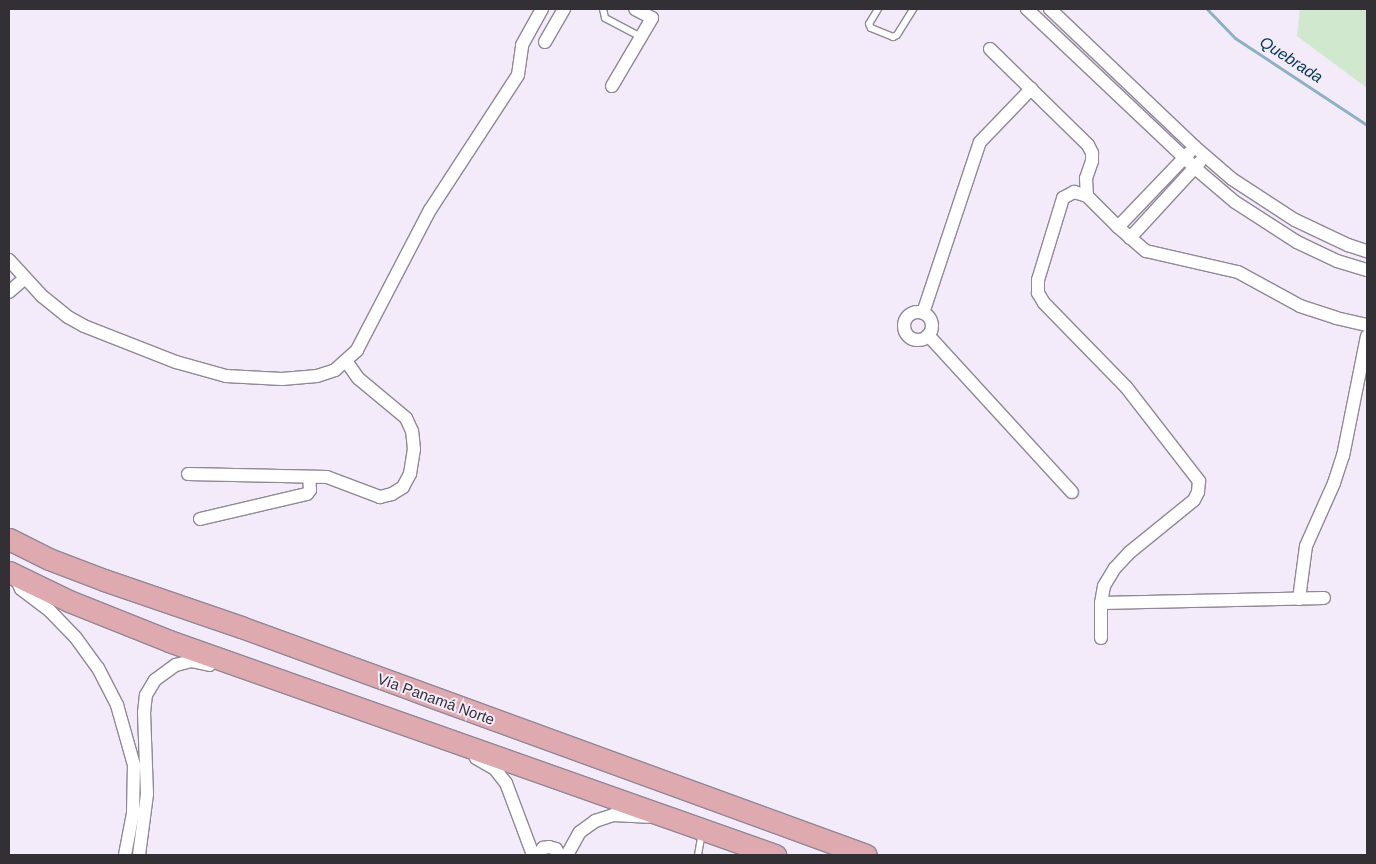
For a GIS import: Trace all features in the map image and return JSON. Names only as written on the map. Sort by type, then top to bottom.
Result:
[{"type":"main road","name":"Vía Panamá Norte","points":[[9,539],[48,559],[104,580],[241,627],[866,855]]},
{"type":"main road","points":[[12,574],[168,641],[775,855]]},
{"type":"street","points":[[9,260],[42,296],[84,326],[176,362],[226,376],[282,379],[317,376],[335,370],[347,362],[357,350],[430,210],[518,75],[522,45],[542,9]]},
{"type":"street","points":[[545,42],[564,9]]},
{"type":"street","points":[[612,86],[652,18],[635,9]]},
{"type":"street","points":[[1027,9],[1184,158],[1235,202],[1297,242],[1337,261],[1367,270]]},
{"type":"street","points":[[1050,9],[1195,147],[1244,188],[1295,220],[1348,245],[1367,251]]},
{"type":"street","points":[[990,50],[1088,145],[1092,153],[1092,161],[1086,178],[1087,196]]},
{"type":"street","points":[[923,313],[980,142],[1031,89]]},
{"type":"street","points":[[1118,227],[1195,147]]},
{"type":"street","points":[[1130,238],[1206,157]]},
{"type":"street","points":[[1101,638],[1101,603],[1104,586],[1115,568],[1130,552],[1194,500],[1198,492],[1199,481],[1126,387],[1044,303],[1038,293],[1038,280],[1062,198],[1074,192],[1087,196],[1118,227],[1146,251],[1231,270],[1272,289],[1300,306],[1336,318],[1367,325]]},
{"type":"street","points":[[9,292],[25,278]]},
{"type":"street","points":[[917,312],[923,313],[930,320],[931,330],[928,335],[918,340],[907,334],[904,329],[906,318],[917,312]]},
{"type":"street","points":[[928,335],[1072,492]]},
{"type":"street","points":[[1299,599],[1306,546],[1334,483],[1343,456],[1367,336]]},
{"type":"street","points":[[188,474],[309,477],[340,480],[380,497],[392,494],[403,487],[410,474],[414,448],[412,432],[406,418],[358,378],[347,362]]},
{"type":"street","points":[[200,519],[306,494],[310,490],[309,477]]},
{"type":"street","points":[[12,574],[21,589],[50,611],[76,638],[98,668],[117,705],[134,765],[132,813],[125,855]]},
{"type":"street","points":[[1101,603],[1324,598]]},
{"type":"street","points":[[139,855],[147,794],[144,712],[150,687],[169,668],[191,661],[199,661],[238,672],[253,671]]},
{"type":"street","points":[[452,741],[460,751],[489,765],[506,783],[533,855]]},
{"type":"street","points":[[567,855],[580,832],[604,817],[613,815],[672,819]]},
{"type":"street","points":[[538,855],[543,848],[549,846],[556,849],[559,855]]},
{"type":"lane","points":[[603,9],[605,18],[641,37]]},
{"type":"lane","points":[[878,9],[869,24],[871,28],[893,38],[897,35],[913,9]]},
{"type":"lane","points":[[698,855],[702,830]]},
{"type":"green space","points":[[1300,9],[1367,9],[1367,88],[1297,36]]},
{"type":"waterway","name":"Quebrada","points":[[1207,9],[1235,38],[1367,125]]}]
